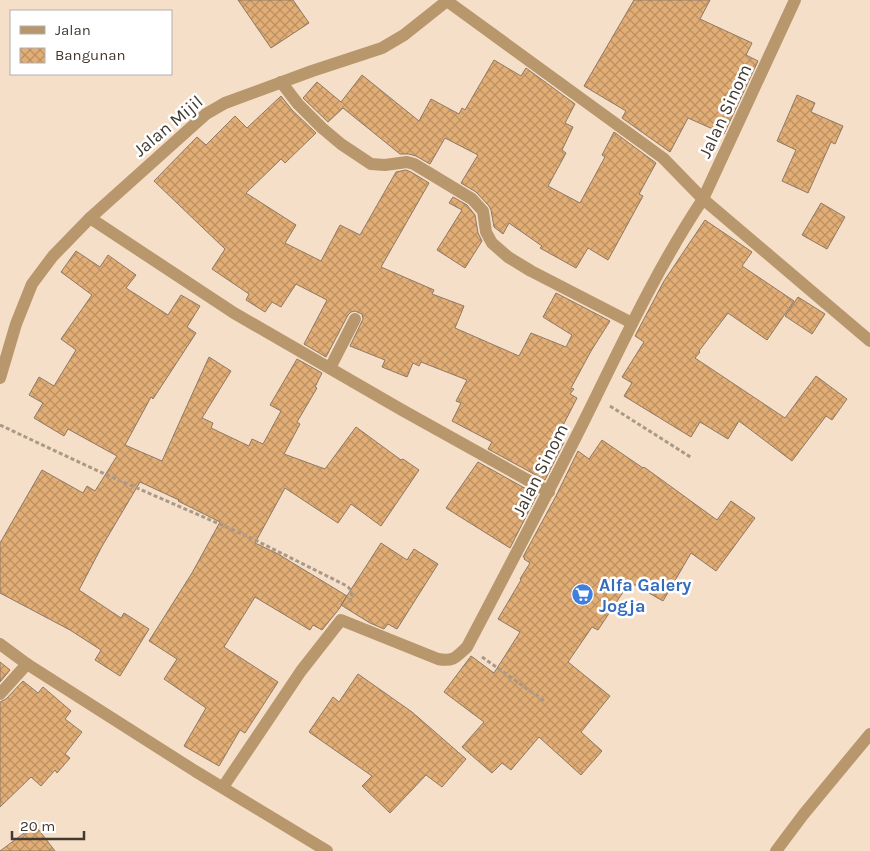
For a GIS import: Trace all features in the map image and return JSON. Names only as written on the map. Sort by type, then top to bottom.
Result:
[{"type":"street","points":[[448,0],[663,158],[703,198],[870,341]]},
{"type":"street","name":"Jalan Mijil","points":[[0,378],[16,324],[32,284],[53,256],[90,218],[206,114],[225,103],[281,82],[382,48],[404,35],[448,0]]},
{"type":"street","name":"Jalan Sinom","points":[[341,620],[438,659],[448,660],[455,658],[467,647],[549,492],[639,307],[703,198],[795,0]]},
{"type":"street","points":[[281,82],[298,104],[341,144],[371,164],[385,166],[407,162],[414,164],[472,199],[483,211],[486,232],[492,243],[508,257],[531,271],[632,323]]},
{"type":"street","points":[[90,218],[234,313],[549,492]]},
{"type":"street","points":[[330,368],[355,319]]},
{"type":"street","points":[[223,787],[301,671],[341,620]]},
{"type":"street","points":[[0,644],[27,664],[195,771],[327,851]]},
{"type":"street","points":[[0,694],[27,664]]},
{"type":"street","points":[[776,851],[870,734]]},
{"type":"path","points":[[596,398],[692,458]]},
{"type":"path","points":[[0,425],[98,471],[246,536],[347,586],[351,590],[351,599],[341,620]]},
{"type":"path","points":[[467,647],[546,702]]},
{"type":"building","points":[[238,0],[293,0],[309,23],[271,48]]},
{"type":"building","points":[[634,0],[710,0],[700,19],[752,43],[746,55],[758,61],[724,134],[688,118],[670,152],[622,118],[626,111],[584,86]]},
{"type":"building","points":[[494,60],[521,76],[526,68],[575,104],[565,123],[573,127],[562,150],[566,153],[548,186],[580,203],[605,157],[602,155],[614,132],[656,163],[639,194],[643,196],[608,260],[588,248],[576,268],[540,248],[542,246],[509,223],[503,234],[494,227],[489,206],[476,192],[461,183],[478,155],[445,138],[430,164],[416,156],[400,154],[343,108],[328,122],[303,98],[317,82],[341,102],[362,75],[419,121],[431,99],[459,114],[462,108],[465,110]]},
{"type":"building","points":[[797,95],[815,103],[811,112],[843,126],[835,144],[831,142],[808,193],[782,181],[796,150],[777,141]]},
{"type":"building","points":[[281,96],[292,110],[316,133],[285,163],[281,159],[246,193],[296,225],[285,243],[321,261],[340,225],[360,235],[396,172],[406,170],[429,183],[381,267],[434,290],[432,294],[464,306],[455,328],[519,356],[531,333],[566,347],[572,335],[543,317],[556,293],[610,321],[571,388],[574,389],[570,394],[577,398],[557,437],[564,442],[545,480],[488,449],[492,442],[452,421],[461,403],[456,401],[467,380],[421,362],[419,366],[413,363],[407,377],[382,367],[385,360],[350,346],[363,319],[362,314],[355,311],[348,315],[326,357],[304,344],[327,300],[296,284],[281,307],[272,302],[265,312],[246,300],[249,294],[212,269],[225,249],[154,181],[197,137],[206,145],[235,116],[247,128]]},
{"type":"building","points":[[453,197],[467,205],[475,215],[478,233],[482,241],[465,268],[437,250],[462,210],[449,203]]},
{"type":"building","points":[[821,203],[845,217],[827,249],[802,235]]},
{"type":"building","points":[[705,220],[752,252],[742,266],[794,301],[767,340],[728,313],[695,358],[785,418],[816,376],[847,399],[832,420],[826,416],[792,461],[739,421],[728,439],[700,422],[691,437],[624,396],[632,383],[622,377],[644,342],[635,336],[664,281]]},
{"type":"building","points":[[76,251],[100,267],[108,255],[136,275],[126,288],[168,315],[181,295],[200,306],[187,327],[196,333],[153,399],[151,397],[125,445],[162,461],[209,357],[231,371],[202,418],[213,423],[211,428],[249,446],[252,439],[263,444],[281,411],[270,405],[297,359],[322,373],[315,387],[317,388],[297,422],[300,424],[284,454],[325,469],[356,427],[401,460],[403,459],[419,470],[381,526],[351,504],[338,523],[285,488],[255,543],[278,554],[347,596],[322,630],[313,625],[310,630],[255,597],[224,647],[278,682],[245,733],[240,730],[219,766],[184,746],[206,708],[164,679],[177,659],[149,641],[192,573],[220,522],[140,482],[79,590],[121,618],[124,613],[149,629],[120,676],[95,660],[101,650],[70,630],[0,593],[0,543],[42,470],[83,493],[87,486],[95,491],[117,456],[68,429],[64,436],[34,418],[43,403],[29,395],[39,377],[54,386],[76,350],[61,339],[92,295],[61,272]]},
{"type":"building","points":[[798,297],[825,314],[812,334],[785,316]]},
{"type":"building","points":[[602,440],[644,467],[717,520],[731,501],[755,518],[716,571],[691,553],[663,601],[633,584],[630,588],[627,586],[598,630],[592,627],[568,662],[610,696],[581,732],[602,751],[581,775],[539,737],[511,770],[502,763],[492,773],[462,747],[484,722],[444,692],[471,656],[494,673],[520,632],[498,619],[530,563],[523,557],[578,451],[589,459]]},
{"type":"building","points":[[478,462],[537,495],[510,548],[446,508]]},
{"type":"building","points":[[381,543],[407,560],[414,549],[438,564],[397,629],[388,624],[384,629],[370,623],[341,605]]},
{"type":"building","points":[[0,662],[10,670],[0,682]]},
{"type":"building","points":[[358,674],[412,712],[466,759],[442,787],[426,775],[390,813],[362,786],[372,776],[309,732],[333,697],[339,702]]},
{"type":"building","points":[[23,681],[38,693],[43,687],[71,711],[65,719],[82,732],[65,754],[70,758],[57,773],[55,770],[41,786],[31,777],[0,807],[0,702],[6,699]]},
{"type":"building","points":[[35,825],[55,851],[0,851]]},
{"type":"place","name":"Alfa Galery Jogja","points":[[583,595]]}]
